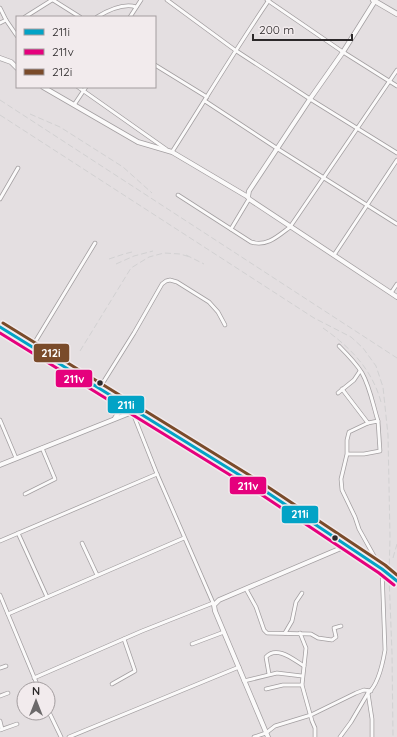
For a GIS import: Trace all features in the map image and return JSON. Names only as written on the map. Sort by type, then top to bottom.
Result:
[{"type":"main road","points":[[374,0],[397,14]]},
{"type":"main road","points":[[0,327],[133,411],[259,487],[397,581]]},
{"type":"street","points":[[27,16],[53,0],[78,16]]},
{"type":"street","points":[[61,5],[64,0]]},
{"type":"street","points":[[131,16],[141,0]]},
{"type":"street","points":[[167,0],[235,50],[397,153]]},
{"type":"street","points":[[170,151],[205,101],[235,50],[268,0],[343,52],[397,86]]},
{"type":"street","points":[[231,229],[248,198],[250,191],[310,99],[343,52],[374,0]]},
{"type":"street","points":[[99,16],[126,6],[136,7]]},
{"type":"street","points":[[0,8],[6,20],[16,33]]},
{"type":"street","points":[[0,23],[6,20]]},
{"type":"street","points":[[0,58],[11,62],[16,67]]},
{"type":"street","points":[[156,67],[207,97]]},
{"type":"street","points":[[178,195],[251,242],[265,244],[274,240],[290,227],[325,178],[357,127],[397,70]]},
{"type":"street","points":[[45,88],[138,142],[170,151]]},
{"type":"street","points":[[80,88],[170,151],[248,198],[397,297]]},
{"type":"street","points":[[74,105],[86,88]]},
{"type":"street","points":[[205,101],[397,224]]},
{"type":"street","points":[[334,255],[397,160]]},
{"type":"street","points":[[0,199],[18,168]]},
{"type":"street","points":[[32,347],[95,243]]},
{"type":"street","points":[[99,389],[134,333],[159,288],[166,281],[177,282],[209,302],[218,312],[225,325]]},
{"type":"street","points":[[391,293],[397,284]]},
{"type":"street","points":[[338,346],[353,361],[360,371],[370,393],[378,421],[380,450],[364,454],[347,454]]},
{"type":"street","points":[[338,393],[354,380],[360,371]]},
{"type":"street","points":[[342,389],[368,423]]},
{"type":"street","points":[[115,418],[124,404]]},
{"type":"street","points":[[0,465],[133,411],[157,474],[214,604],[215,611],[267,735]]},
{"type":"street","points":[[0,420],[16,458]]},
{"type":"street","points":[[375,565],[374,556],[361,533],[342,490],[341,479],[347,454],[347,434],[368,423],[378,421]]},
{"type":"street","points":[[25,494],[55,479],[42,447]]},
{"type":"street","points":[[0,540],[157,474]]},
{"type":"street","points":[[18,533],[47,597]]},
{"type":"street","points":[[8,614],[184,538]]},
{"type":"street","points":[[82,543],[97,575]]},
{"type":"street","points":[[34,678],[124,639],[214,604],[219,600],[346,546]]},
{"type":"street","points":[[340,737],[375,684],[383,659],[385,650],[382,570]]},
{"type":"street","points":[[246,589],[256,608],[265,632],[311,634],[323,639],[334,639],[336,637],[334,628],[341,626]]},
{"type":"street","points":[[286,633],[292,621],[296,602],[302,592]]},
{"type":"street","points":[[0,595],[35,681]]},
{"type":"street","points":[[192,644],[224,632]]},
{"type":"street","points":[[300,633],[306,648],[302,685],[315,728],[315,737]]},
{"type":"street","points":[[112,684],[136,671],[124,639]]},
{"type":"street","points":[[269,674],[266,657],[275,652],[283,654],[304,666]]},
{"type":"street","points":[[0,668],[6,666]]},
{"type":"street","points":[[69,737],[239,666]]},
{"type":"street","points":[[244,680],[269,674],[282,673],[302,676]]},
{"type":"street","points":[[266,689],[283,685],[302,685]]},
{"type":"street","points":[[254,737],[267,735],[275,726],[311,715],[356,693],[364,690],[370,692]]},
{"type":"street","points":[[370,692],[372,737]]},
{"type":"street","points":[[0,696],[8,693]]},
{"type":"street","points":[[0,721],[1,729],[17,724]]},
{"type":"street","points":[[53,721],[61,737]]},
{"type":"railway","points":[[0,100],[397,358]]},
{"type":"railway","points":[[30,114],[60,127],[123,167],[152,193]]},
{"type":"railway","points":[[0,115],[314,318],[351,337],[363,348],[376,366],[383,387],[388,435],[390,537],[389,576],[393,737]]},
{"type":"railway","points":[[116,264],[134,256],[153,251]]},
{"type":"railway","points":[[109,259],[132,252]]},
{"type":"railway","points":[[80,351],[131,268],[149,257],[164,253],[180,254],[190,257]]},
{"type":"railway","points":[[186,255],[204,264]]},
{"type":"railway","points":[[323,328],[333,335],[359,360],[372,379],[381,402]]},
{"type":"railway","points":[[393,558],[397,544]]},
{"type":"transit line","name":"212i","points":[[3,323],[262,483],[385,565],[397,575]]},
{"type":"transit line","name":"211i","points":[[0,327],[259,487],[382,569],[397,581]]},
{"type":"transit line","name":"211v","points":[[0,333],[256,491],[379,573],[394,585]]}]
